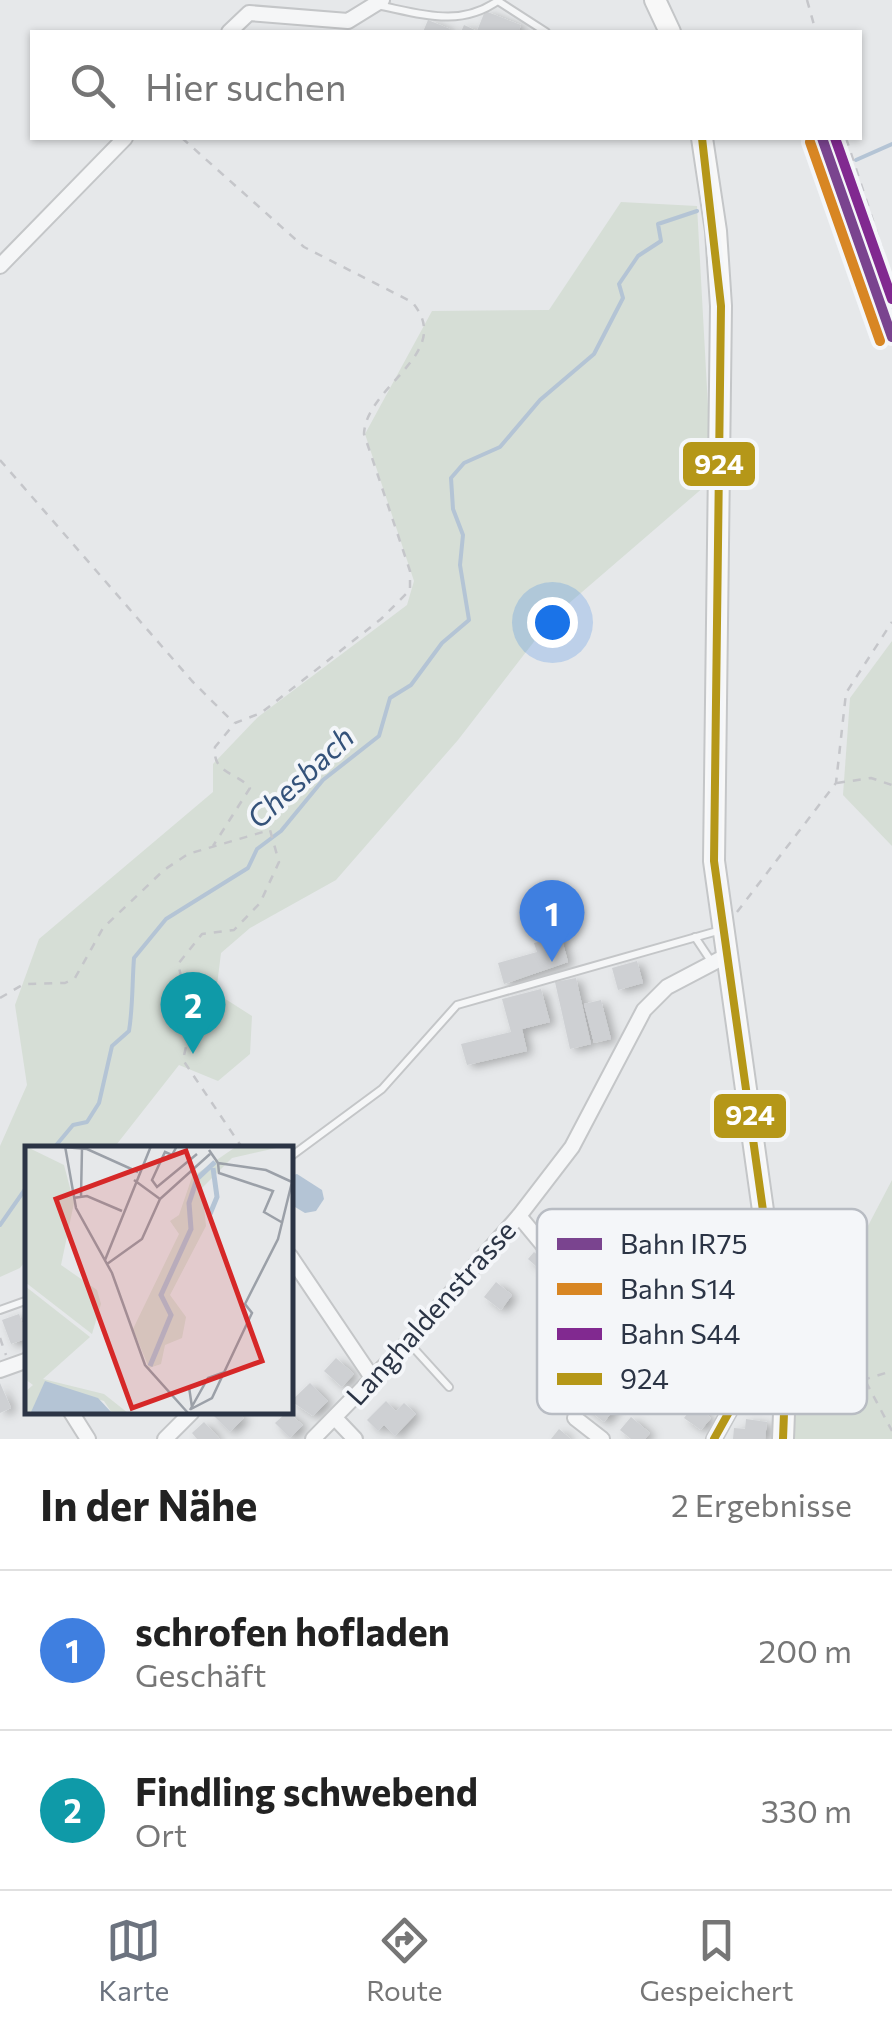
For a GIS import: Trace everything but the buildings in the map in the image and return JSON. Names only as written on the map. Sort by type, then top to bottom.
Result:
[{"type":"street","points":[[656,0],[669,30]]},
{"type":"street","points":[[232,30],[254,7],[348,21],[379,2]]},
{"type":"street","points":[[0,266],[123,140]]},
{"type":"street","points":[[702,140],[716,231],[721,306],[713,798],[721,923],[718,959],[760,1209]]},
{"type":"street","name":"Langhaldenstrasse","points":[[312,1439],[408,1342],[520,1216],[572,1146],[644,1010],[666,987],[718,959]]},
{"type":"street","points":[[520,1216],[537,1237]]},
{"type":"street","points":[[292,1259],[373,1379]]},
{"type":"street","points":[[72,1414],[88,1439]]},
{"type":"street","points":[[165,1439],[190,1414]]},
{"type":"street","points":[[714,1439],[728,1414]]},
{"type":"street","points":[[783,1439],[785,1414]]},
{"type":"street","points":[[335,1418],[355,1439]]},
{"type":"street","points":[[574,1418],[602,1439]]},
{"type":"lane","points":[[379,2],[454,19],[468,18],[499,0],[543,30]]},
{"type":"lane","points":[[292,1156],[382,1089],[458,1005],[696,938],[721,923]]},
{"type":"lane","points":[[696,938],[718,959]]},
{"type":"lane","points":[[0,1310],[25,1301]]},
{"type":"lane","points":[[408,1342],[449,1387]]},
{"type":"path","points":[[807,0],[815,30]]},
{"type":"path","points":[[184,140],[304,247],[412,302],[422,314],[424,327],[413,365],[372,404],[364,434],[410,570],[410,590],[381,619],[261,713],[236,724],[215,747],[215,760],[223,772],[250,788],[213,846]]},
{"type":"path","points":[[847,140],[892,279]]},
{"type":"path","points":[[0,460],[192,681],[236,724]]},
{"type":"path","points":[[721,923],[742,908],[836,783],[846,693],[892,622]]},
{"type":"path","points":[[836,783],[872,778],[892,785]]},
{"type":"path","points":[[0,998],[24,984],[65,983],[75,978],[104,928],[164,870],[213,846],[270,830],[279,862],[260,903],[234,930],[202,934],[178,964],[192,1020],[183,1060],[241,1146]]},
{"type":"path","points":[[0,1338],[5,1368]]},
{"type":"path","points":[[867,1379],[892,1371]]},
{"type":"path","points":[[867,1384],[892,1431]]},
{"type":"shaded area","points":[[621,202],[697,206],[712,480],[553,617],[458,740],[336,880],[250,928],[221,953],[216,993],[252,1016],[250,1054],[218,1081],[179,1065],[115,1146],[25,1146],[25,1262],[0,1277],[0,1146],[27,1085],[15,1005],[39,939],[213,792],[213,764],[258,717],[407,605],[414,581],[365,434],[432,311],[549,310]]},
{"type":"shaded area","points":[[892,641],[892,846],[843,795],[850,698]]},
{"type":"shaded area","points":[[892,1180],[892,1439],[794,1439],[793,1414],[867,1414],[867,1228]]},
{"type":"water","points":[[297,1174],[322,1190],[324,1199],[316,1211],[305,1213],[292,1205],[292,1175]]},
{"type":"waterway","name":"Chesbach","points":[[856,160],[892,144]]},
{"type":"waterway","name":"Chesbach","points":[[56,1146],[73,1125],[87,1122],[99,1103],[112,1046],[129,1031],[134,958],[166,919],[248,868],[257,849],[281,831],[323,780],[379,736],[390,698],[411,685],[442,643],[469,620],[460,565],[463,535],[453,509],[451,478],[464,463],[500,447],[540,400],[594,354],[623,298],[619,284],[638,256],[661,241],[658,224],[697,211]]},
{"type":"waterway","name":"Chesbach","points":[[0,1225],[25,1189]]},
{"type":"rail line","name":"IR75","points":[[823,140],[892,337]]},
{"type":"rail line","name":"S44","points":[[836,140],[892,299]]},
{"type":"rail line","name":"S14","points":[[810,142],[880,341]]},
{"type":"transit line","name":"924","points":[[702,140],[721,306],[714,861],[763,1209]]},
{"type":"transit line","name":"924","points":[[714,1439],[728,1414]]},
{"type":"transit line","name":"924","points":[[783,1439],[784,1414]]},
{"type":"place","name":"schrofen hofladen","points":[[552,962]]},
{"type":"place","name":"Findling schwebend","points":[[193,1054]]}]
